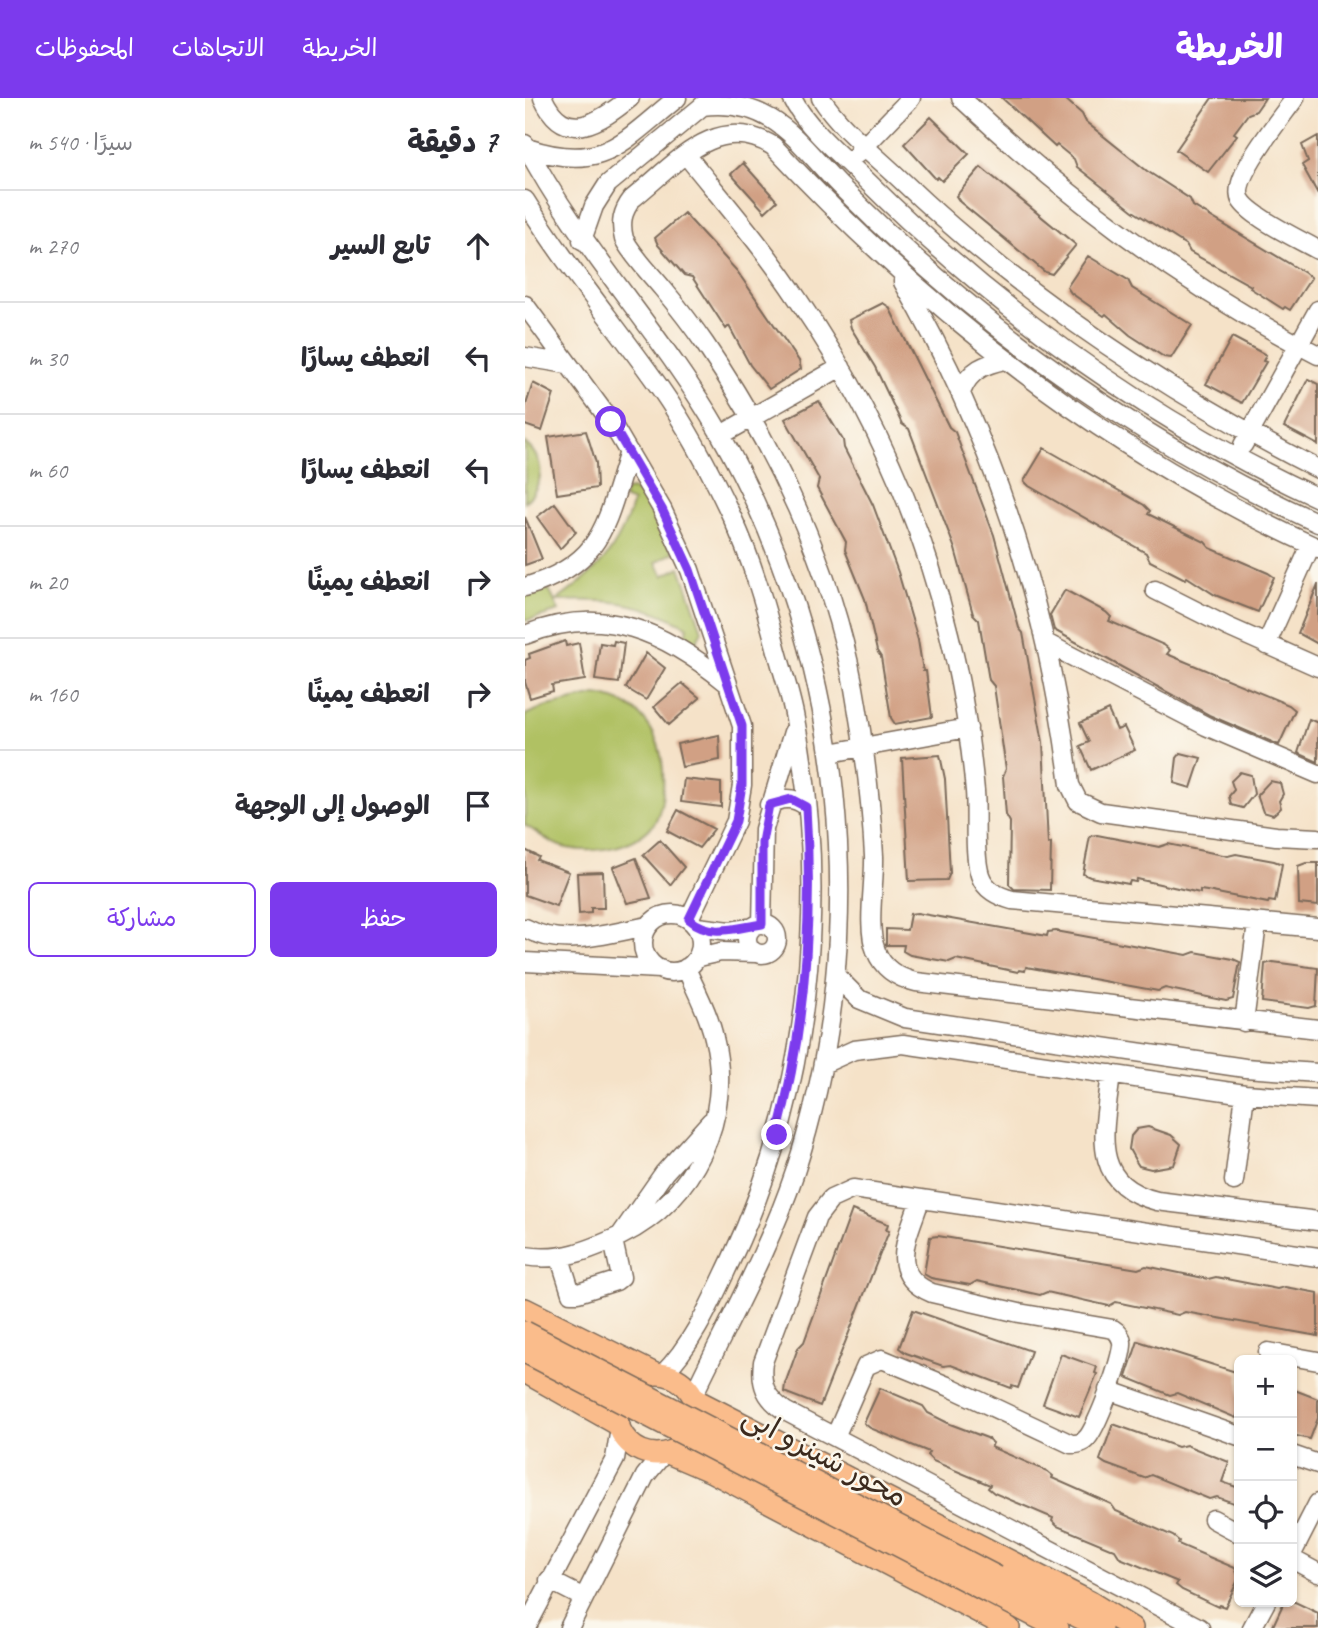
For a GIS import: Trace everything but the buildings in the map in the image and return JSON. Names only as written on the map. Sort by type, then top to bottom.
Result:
[{"type":"main road","points":[[525,1309],[658,1374],[683,1383],[694,1397],[697,1415],[693,1432],[683,1445],[665,1453]]},
{"type":"main road","name":"محور شينزو ابى","points":[[525,1332],[994,1585],[1058,1628]]},
{"type":"main road","name":"محور شينزو ابى","points":[[525,1352],[994,1585],[1101,1628]]},
{"type":"main road","points":[[525,1372],[619,1427],[637,1448],[665,1453],[722,1477],[1009,1628]]},
{"type":"main road","points":[[619,1427],[618,1409],[623,1394],[640,1378],[658,1374]]},
{"type":"main road","name":"محور شينزو ابى","points":[[694,1397],[1090,1602],[1132,1628]]},
{"type":"street","points":[[543,98],[553,114],[562,121],[583,126],[604,118],[630,98]]},
{"type":"street","points":[[526,146],[567,159],[601,154],[622,143],[677,98]]},
{"type":"street","points":[[792,98],[805,117],[848,163],[950,259],[1026,320],[1117,385],[1237,457],[1318,498]]},
{"type":"street","points":[[821,98],[923,201],[1047,304],[1157,379],[1249,434],[1318,469]]},
{"type":"street","points":[[848,163],[911,98]]},
{"type":"street","points":[[961,98],[1042,171],[1140,247],[1192,282],[1318,355]]},
{"type":"street","points":[[1295,98],[1241,176],[1238,192],[1247,206],[1318,250]]},
{"type":"street","points":[[582,240],[594,206],[608,184],[708,102],[741,104],[776,119],[887,232],[993,324],[1038,358],[1166,443],[1226,478],[1318,523]]},
{"type":"street","points":[[1266,645],[1315,546],[1153,461],[1005,360],[895,270],[773,146],[748,134],[720,134],[632,199],[622,218],[624,239],[695,330],[752,418],[784,480],[821,570],[852,678],[865,746],[872,822],[873,937],[875,950],[891,972],[916,982],[1318,1030]]},
{"type":"street","points":[[526,146],[582,240],[678,365],[721,435],[763,520],[784,576],[821,704],[830,753],[840,864],[836,976],[816,1098],[794,1174],[764,1253],[694,1397]]},
{"type":"street","points":[[687,156],[778,270],[841,367],[885,452],[922,541],[949,634],[968,728],[980,875],[992,892],[1012,900],[1318,928]]},
{"type":"street","points":[[525,200],[550,241],[687,430],[734,520],[760,592],[795,719],[806,807],[810,891],[808,951],[789,1091],[768,1166],[721,1280],[678,1357],[658,1374]]},
{"type":"street","points":[[895,270],[962,390],[1012,515],[1048,644],[1070,785],[1084,807],[1114,814],[1276,836],[1318,838]]},
{"type":"street","points":[[525,305],[611,422],[662,509],[690,570],[742,726],[742,785],[736,821],[693,923],[701,942],[692,963],[714,1036],[719,1077],[715,1118],[664,1173],[616,1238],[560,1258],[525,1256]]},
{"type":"street","points":[[612,325],[635,310]]},
{"type":"street","points":[[1237,457],[1318,310]]},
{"type":"street","points":[[525,357],[567,364]]},
{"type":"street","points":[[962,390],[973,372],[983,366],[1005,360]]},
{"type":"street","points":[[721,435],[841,367]]},
{"type":"street","points":[[525,587],[574,568],[592,548],[601,532],[629,452]]},
{"type":"street","points":[[1155,590],[1266,645],[1318,667]]},
{"type":"street","points":[[525,635],[553,624],[591,621],[637,628],[678,646],[727,683]]},
{"type":"street","points":[[1048,644],[1195,721],[1318,774]]},
{"type":"street","points":[[756,953],[746,941],[757,925],[762,842],[769,805],[785,763],[795,719]]},
{"type":"street","points":[[830,753],[968,728]]},
{"type":"street","points":[[769,805],[791,799],[806,807]]},
{"type":"street","points":[[525,928],[549,936],[588,938],[648,926],[667,914],[730,931],[757,925],[771,927],[777,940],[770,952],[721,952],[669,972],[660,969],[525,962]]},
{"type":"street","points":[[1244,1022],[1257,924]]},
{"type":"street","points":[[648,926],[643,945],[646,955],[660,969]]},
{"type":"street","points":[[836,976],[846,989],[873,1008],[919,1020],[1245,1068],[1318,1073]]},
{"type":"street","points":[[916,1046],[919,1020]]},
{"type":"street","points":[[823,1064],[870,1046],[916,1046],[1245,1094],[1318,1098]]},
{"type":"street","points":[[1111,1074],[1103,1139],[1105,1157],[1112,1174],[1124,1187],[1139,1197],[1157,1201],[1318,1221]]},
{"type":"street","points":[[789,1091],[801,1098],[816,1098]]},
{"type":"street","points":[[1234,1181],[1245,1094]]},
{"type":"street","points":[[768,1166],[783,1163],[794,1174]]},
{"type":"street","points":[[1200,1628],[773,1403],[765,1391],[761,1377],[763,1362],[817,1217],[831,1199],[842,1192],[861,1189],[920,1200],[1318,1257]]},
{"type":"street","points":[[835,1437],[862,1373],[873,1361],[890,1361],[1071,1444],[1079,1444],[1090,1434],[1108,1390],[1122,1349],[1121,1337],[1113,1329],[1019,1313],[932,1293],[919,1288],[909,1278],[903,1251],[920,1200]]},
{"type":"street","points":[[560,1258],[571,1293],[616,1281],[622,1270],[616,1238]]},
{"type":"street","points":[[1268,1352],[1318,1361]]},
{"type":"street","points":[[1108,1390],[1234,1434]]},
{"type":"street","points":[[526,1628],[615,1458],[619,1427]]},
{"type":"street","points":[[569,1628],[582,1597],[645,1476],[665,1453]]},
{"type":"street","points":[[1297,1457],[1318,1464]]},
{"type":"street","points":[[1297,1547],[1318,1503]]},
{"type":"street","points":[[1213,1519],[1234,1530]]},
{"type":"street","points":[[1297,1560],[1318,1573]]},
{"type":"street","points":[[549,1580],[582,1597]]},
{"type":"street","points":[[1252,1628],[1263,1607]]},
{"type":"green space","points":[[525,443],[537,457],[540,472],[532,495],[525,502]]},
{"type":"green space","points":[[632,489],[641,494],[674,552],[656,562],[663,576],[680,567],[702,631],[695,644],[684,641],[688,627],[639,607],[609,601],[556,601],[584,580],[605,559],[627,519],[633,502],[623,498],[626,490]]},
{"type":"green space","points":[[549,589],[559,611],[525,621],[525,596]]},
{"type":"green space","points":[[596,695],[628,706],[640,715],[649,727],[661,755],[663,793],[657,817],[645,833],[625,844],[578,850],[551,842],[525,825],[525,715],[544,707]]},
{"type":"route","points":[[611,422],[662,509],[690,570],[742,726],[742,785],[736,821],[723,853],[689,919],[697,927],[730,931],[762,924],[762,842],[769,805],[779,800],[791,799],[806,807],[810,903],[804,998],[789,1091],[777,1135]]}]
